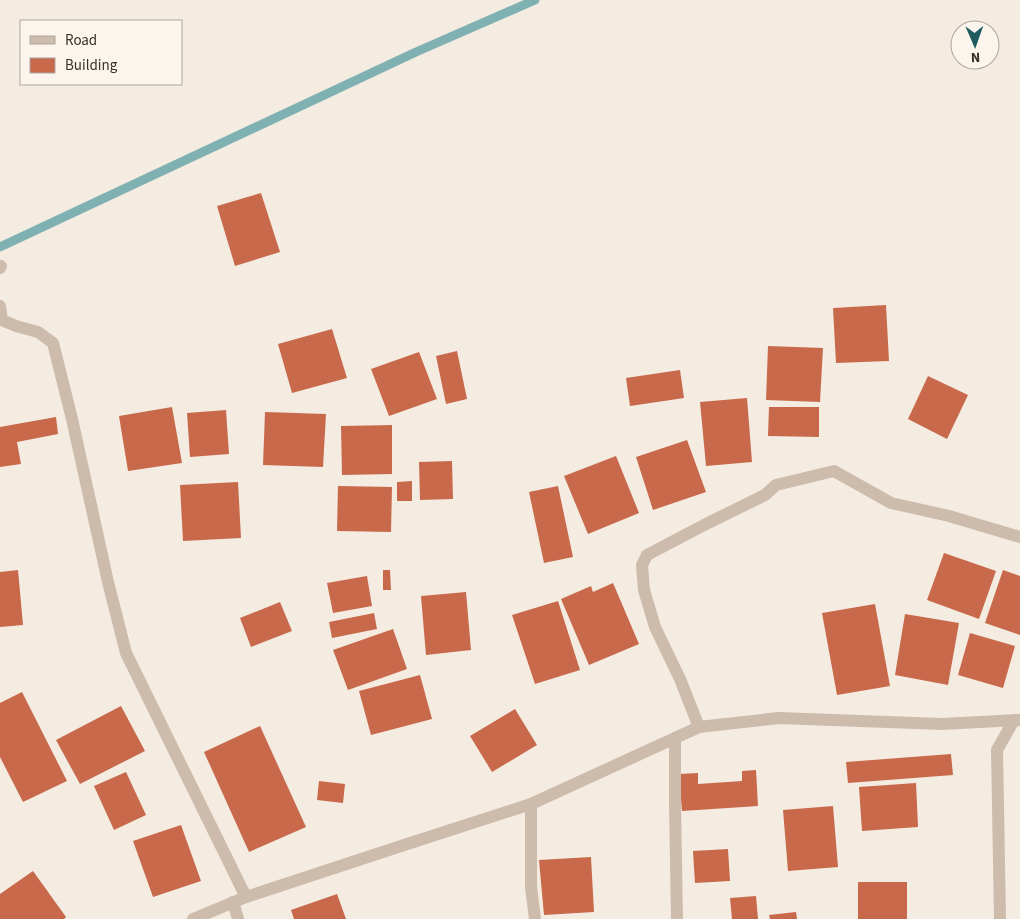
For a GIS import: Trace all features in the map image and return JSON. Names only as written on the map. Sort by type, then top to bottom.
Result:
[{"type":"street","points":[[0,306],[2,320],[38,332],[53,343],[126,653],[246,897]]},
{"type":"street","points":[[699,727],[680,679],[655,627],[644,590],[642,565],[647,555],[765,495],[776,485],[834,471],[891,503],[949,516],[1020,537]]},
{"type":"street","points":[[193,919],[246,897],[531,804],[699,727],[778,718],[942,724],[1017,720]]},
{"type":"street","points":[[1000,919],[998,750],[1017,720]]},
{"type":"street","points":[[675,738],[677,919]]},
{"type":"street","points":[[531,804],[531,887],[535,919]]},
{"type":"street","points":[[233,902],[238,919]]},
{"type":"building","points":[[261,193],[280,252],[235,266],[217,206]]},
{"type":"building","points":[[886,305],[889,361],[836,363],[833,308]]},
{"type":"building","points":[[332,329],[347,378],[292,393],[278,344]]},
{"type":"building","points":[[768,346],[823,348],[820,402],[766,400]]},
{"type":"building","points":[[457,351],[467,399],[446,404],[436,356]]},
{"type":"building","points":[[419,352],[437,399],[389,416],[371,369]]},
{"type":"building","points":[[680,370],[684,398],[630,406],[626,378]]},
{"type":"building","points":[[928,376],[968,395],[947,439],[908,419]]},
{"type":"building","points":[[747,398],[752,462],[706,466],[700,402]]},
{"type":"building","points":[[172,407],[182,463],[128,471],[119,416]]},
{"type":"building","points":[[769,407],[819,407],[819,437],[768,436]]},
{"type":"building","points":[[226,410],[229,454],[190,457],[187,413]]},
{"type":"building","points":[[265,412],[326,414],[323,467],[263,465]]},
{"type":"building","points":[[56,417],[58,434],[17,442],[21,464],[0,467],[0,427]]},
{"type":"building","points":[[392,425],[392,474],[342,475],[341,426]]},
{"type":"building","points":[[687,440],[706,492],[653,510],[636,457]]},
{"type":"building","points":[[616,456],[639,513],[588,534],[564,476]]},
{"type":"building","points":[[452,461],[453,499],[420,500],[419,462]]},
{"type":"building","points":[[412,481],[412,501],[397,501],[397,482]]},
{"type":"building","points":[[238,482],[241,538],[183,541],[180,485]]},
{"type":"building","points":[[338,486],[392,487],[391,532],[337,531]]},
{"type":"building","points":[[558,486],[573,557],[544,563],[529,492]]},
{"type":"building","points":[[944,553],[996,571],[979,619],[927,600]]},
{"type":"building","points":[[18,570],[23,625],[0,627],[0,572]]},
{"type":"building","points":[[383,570],[390,570],[391,590],[383,590]]},
{"type":"building","points":[[1003,570],[1020,576],[1020,635],[985,623]]},
{"type":"building","points":[[367,576],[372,606],[333,613],[327,583]]},
{"type":"building","points":[[613,583],[639,644],[589,665],[561,599],[591,586],[593,592]]},
{"type":"building","points":[[466,592],[471,650],[426,655],[421,596]]},
{"type":"building","points":[[558,601],[580,670],[535,684],[512,615]]},
{"type":"building","points":[[280,602],[292,631],[251,647],[240,618]]},
{"type":"building","points":[[875,604],[890,686],[837,695],[822,613]]},
{"type":"building","points":[[374,613],[377,629],[332,638],[329,622]]},
{"type":"building","points":[[905,614],[959,623],[948,685],[895,675]]},
{"type":"building","points":[[393,629],[407,669],[348,690],[333,650]]},
{"type":"building","points":[[970,633],[1015,646],[1003,688],[958,675]]},
{"type":"building","points":[[420,675],[432,719],[371,735],[359,691]]},
{"type":"building","points":[[22,692],[67,781],[23,802],[0,757],[0,703]]},
{"type":"building","points":[[121,706],[145,751],[80,784],[56,740]]},
{"type":"building","points":[[515,709],[537,745],[492,772],[470,736]]},
{"type":"building","points":[[260,726],[306,827],[249,852],[204,752]]},
{"type":"building","points":[[951,754],[953,775],[848,783],[846,762]]},
{"type":"building","points":[[756,770],[758,806],[682,811],[679,774],[698,773],[698,784],[742,781],[742,771]]},
{"type":"building","points":[[126,772],[146,815],[114,830],[94,786]]},
{"type":"building","points":[[319,781],[345,784],[343,803],[317,800]]},
{"type":"building","points":[[916,783],[918,827],[862,831],[859,787]]},
{"type":"building","points":[[833,806],[838,867],[788,871],[783,810]]},
{"type":"building","points":[[181,825],[201,881],[153,897],[133,841]]},
{"type":"building","points":[[728,849],[730,881],[695,883],[693,851]]},
{"type":"building","points":[[591,857],[594,912],[544,915],[539,860]]},
{"type":"building","points":[[33,871],[66,917],[64,919],[0,919],[0,894]]},
{"type":"building","points":[[858,882],[907,882],[907,919],[858,919]]},
{"type":"building","points":[[337,894],[346,919],[294,919],[291,910]]},
{"type":"building","points":[[756,896],[758,919],[732,919],[730,898]]},
{"type":"building","points":[[796,912],[797,919],[770,919],[769,915]]},
{"type":"waterway","points":[[0,247],[416,52],[535,0]]}]
